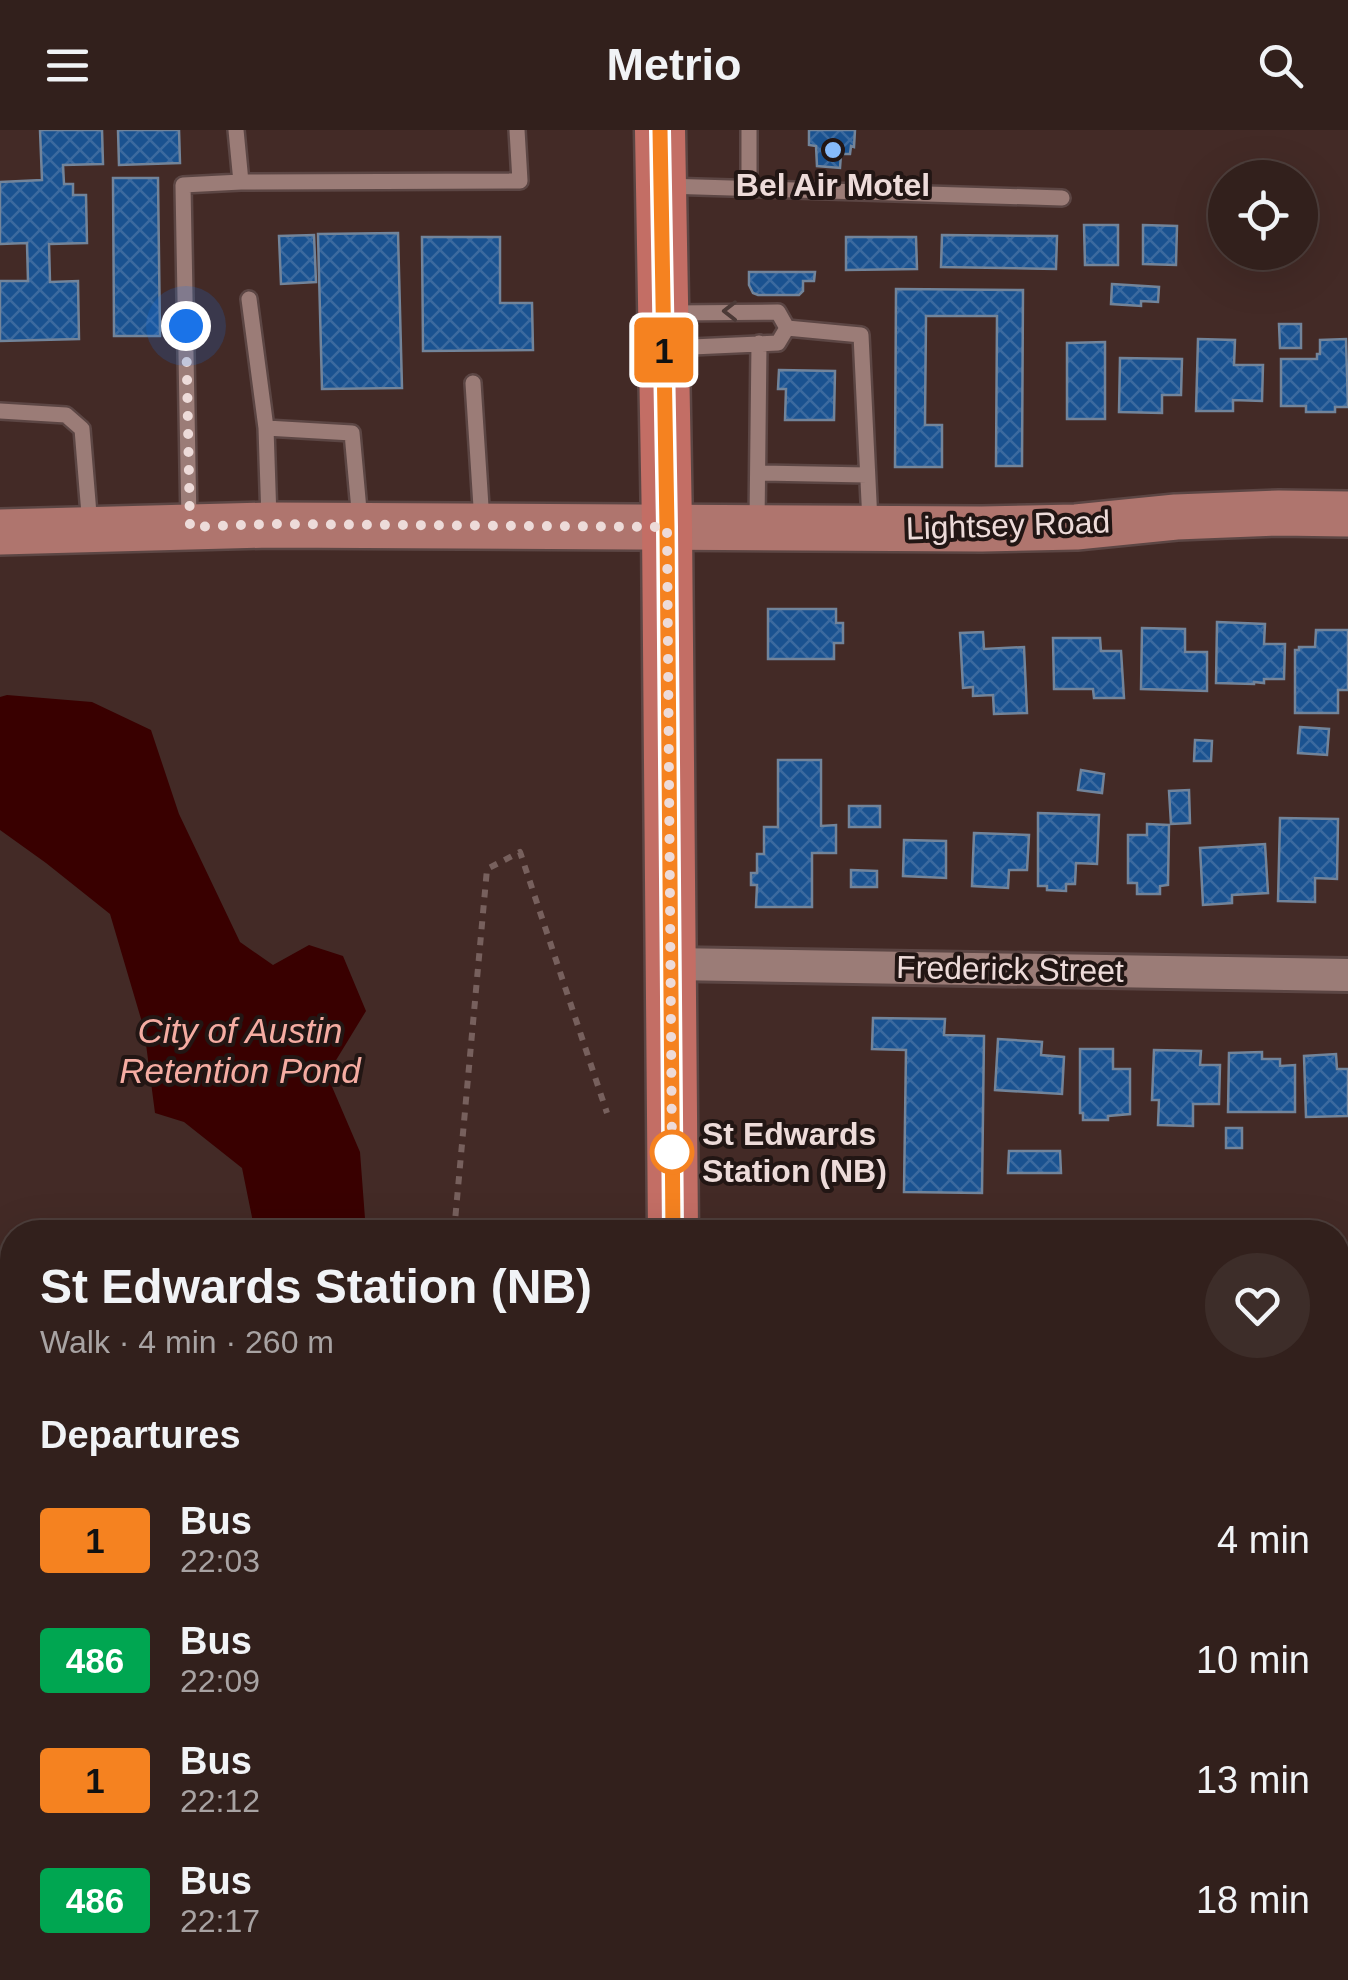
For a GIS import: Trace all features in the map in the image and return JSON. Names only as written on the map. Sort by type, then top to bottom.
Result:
[{"type":"main road","points":[[660,130],[673,1220]]},
{"type":"street","name":"Lightsey Road","points":[[0,532],[269,524],[1040,528],[1176,517],[1348,514]]},
{"type":"street","name":"Frederick Street","points":[[672,964],[1348,975]]},
{"type":"lane","points":[[236,130],[241,182]]},
{"type":"lane","points":[[190,527],[183,186],[241,182],[520,181],[518,130]]},
{"type":"lane","points":[[748,130],[750,188]]},
{"type":"lane","points":[[662,186],[1062,198]]},
{"type":"lane","points":[[249,299],[266,428],[269,524]]},
{"type":"lane","points":[[664,331],[778,312],[787,328]]},
{"type":"lane","points":[[664,331],[778,343],[787,328]]},
{"type":"lane","points":[[787,328],[860,335],[870,529]]},
{"type":"lane","points":[[757,528],[759,343]]},
{"type":"lane","points":[[473,383],[482,526]]},
{"type":"lane","points":[[0,411],[66,415],[82,429],[90,530]]},
{"type":"lane","points":[[266,428],[352,432],[361,525]]},
{"type":"lane","points":[[759,473],[867,475]]},
{"type":"path","points":[[455,1220],[486,869],[520,852],[607,1113]]},
{"type":"water","name":"City of Austin Retention Pond","points":[[0,697],[92,702],[151,730],[179,814],[240,942],[273,965],[309,945],[343,956],[366,1011],[327,1075],[360,1152],[365,1220],[253,1220],[242,1168],[184,1122],[155,1113],[144,1029],[110,914],[0,830]]},
{"type":"building","points":[[40,130],[102,130],[103,164],[63,165],[64,184],[73,184],[73,195],[86,195],[87,243],[49,244],[50,282],[78,281],[79,339],[0,341],[0,281],[28,281],[27,243],[0,244],[0,182],[42,180]]},
{"type":"building","points":[[118,130],[179,130],[180,163],[119,165]]},
{"type":"building","name":"Bel Air Motel","points":[[809,130],[855,130],[854,147],[851,146],[850,154],[841,154],[840,168],[817,166],[816,146],[809,145]]},
{"type":"building","points":[[113,178],[158,178],[160,336],[114,336]]},
{"type":"building","points":[[1084,225],[1118,225],[1118,265],[1085,265]]},
{"type":"building","points":[[1143,225],[1177,226],[1176,265],[1143,264]]},
{"type":"building","points":[[398,233],[402,388],[322,389],[318,234]]},
{"type":"building","points":[[314,235],[316,282],[281,284],[279,236]]},
{"type":"building","points":[[942,235],[1057,236],[1056,269],[941,267]]},
{"type":"building","points":[[422,237],[500,237],[500,303],[532,303],[533,350],[423,351]]},
{"type":"building","points":[[846,237],[916,237],[917,269],[846,270]]},
{"type":"building","points":[[749,272],[815,272],[814,281],[803,281],[799,295],[758,295],[749,285]]},
{"type":"building","points":[[1112,284],[1159,287],[1158,302],[1141,301],[1141,306],[1111,304]]},
{"type":"building","points":[[896,289],[1023,290],[1022,466],[996,466],[997,316],[926,316],[925,425],[942,425],[942,467],[895,467]]},
{"type":"building","points":[[1279,324],[1301,324],[1301,348],[1280,348]]},
{"type":"building","points":[[1198,339],[1235,340],[1234,365],[1263,365],[1262,401],[1233,400],[1233,411],[1196,411]]},
{"type":"building","points":[[1346,339],[1348,407],[1335,407],[1335,412],[1306,412],[1306,406],[1281,406],[1281,359],[1317,359],[1320,340]]},
{"type":"building","points":[[1105,342],[1105,419],[1067,419],[1067,343]]},
{"type":"building","points":[[1120,358],[1182,359],[1181,395],[1162,395],[1162,413],[1119,412]]},
{"type":"building","points":[[779,370],[835,371],[834,420],[785,420],[786,389],[778,389]]},
{"type":"building","points":[[768,609],[836,609],[836,623],[843,623],[843,643],[834,643],[834,659],[768,659]]},
{"type":"building","points":[[1217,622],[1265,624],[1264,644],[1285,644],[1284,679],[1264,679],[1264,683],[1254,684],[1216,683]]},
{"type":"building","points":[[1142,628],[1185,629],[1185,652],[1207,652],[1207,691],[1141,689]]},
{"type":"building","points":[[1316,630],[1348,630],[1348,690],[1338,690],[1338,713],[1295,713],[1295,650],[1315,647]]},
{"type":"building","points":[[983,632],[984,649],[1024,647],[1027,713],[994,714],[993,695],[973,696],[973,687],[963,688],[960,633]]},
{"type":"building","points":[[1053,638],[1100,638],[1101,651],[1121,651],[1124,698],[1094,698],[1093,689],[1054,689]]},
{"type":"building","points":[[1300,727],[1329,729],[1327,755],[1298,753]]},
{"type":"building","points":[[1195,740],[1212,741],[1211,761],[1194,761]]},
{"type":"building","points":[[778,760],[821,760],[821,826],[836,825],[836,853],[812,853],[812,907],[756,907],[757,885],[751,885],[751,873],[757,873],[757,854],[764,854],[764,827],[778,827]]},
{"type":"building","points":[[1081,770],[1104,774],[1102,793],[1078,790]]},
{"type":"building","points":[[1189,790],[1190,823],[1171,824],[1169,791]]},
{"type":"building","points":[[849,806],[880,806],[880,827],[849,827]]},
{"type":"building","points":[[1038,813],[1099,815],[1097,864],[1076,863],[1075,884],[1066,884],[1066,891],[1038,886]]},
{"type":"building","points":[[1280,818],[1338,819],[1337,879],[1315,878],[1315,902],[1278,901]]},
{"type":"building","points":[[1147,824],[1169,825],[1168,885],[1160,886],[1160,894],[1137,894],[1137,883],[1128,883],[1128,835],[1147,835]]},
{"type":"building","points":[[974,833],[1029,835],[1027,870],[1009,870],[1008,888],[972,886]]},
{"type":"building","points":[[904,840],[946,841],[946,878],[903,876]]},
{"type":"building","points":[[1265,844],[1268,893],[1232,895],[1232,903],[1203,905],[1200,848]]},
{"type":"building","points":[[851,870],[877,871],[877,887],[851,887]]},
{"type":"building","points":[[873,1018],[945,1019],[944,1035],[984,1036],[982,1193],[904,1192],[906,1050],[872,1049]]},
{"type":"building","points":[[998,1039],[1042,1042],[1041,1055],[1064,1057],[1062,1094],[995,1090]]},
{"type":"building","points":[[1080,1049],[1113,1049],[1113,1069],[1130,1069],[1130,1114],[1108,1116],[1108,1120],[1083,1120]]},
{"type":"building","points":[[1154,1050],[1201,1051],[1200,1065],[1220,1065],[1219,1104],[1193,1104],[1193,1126],[1158,1125],[1159,1100],[1152,1100]]},
{"type":"building","points":[[1262,1052],[1262,1059],[1280,1059],[1280,1066],[1295,1065],[1295,1112],[1228,1112],[1229,1053]]},
{"type":"building","points":[[1336,1054],[1337,1069],[1348,1069],[1348,1116],[1306,1117],[1304,1056]]},
{"type":"building","points":[[1226,1128],[1242,1128],[1242,1148],[1226,1148]]},
{"type":"building","points":[[1009,1151],[1060,1151],[1061,1173],[1008,1173]]},
{"type":"bus line","name":"1","points":[[660,130],[673,1220]]},
{"type":"place","name":"Bel Air Motel","points":[[833,150]]},
{"type":"place","name":"St Edwards Station (NB)","points":[[672,1152]]},
{"type":"route","points":[[186,326],[190,527],[667,527],[672,1152]]}]
